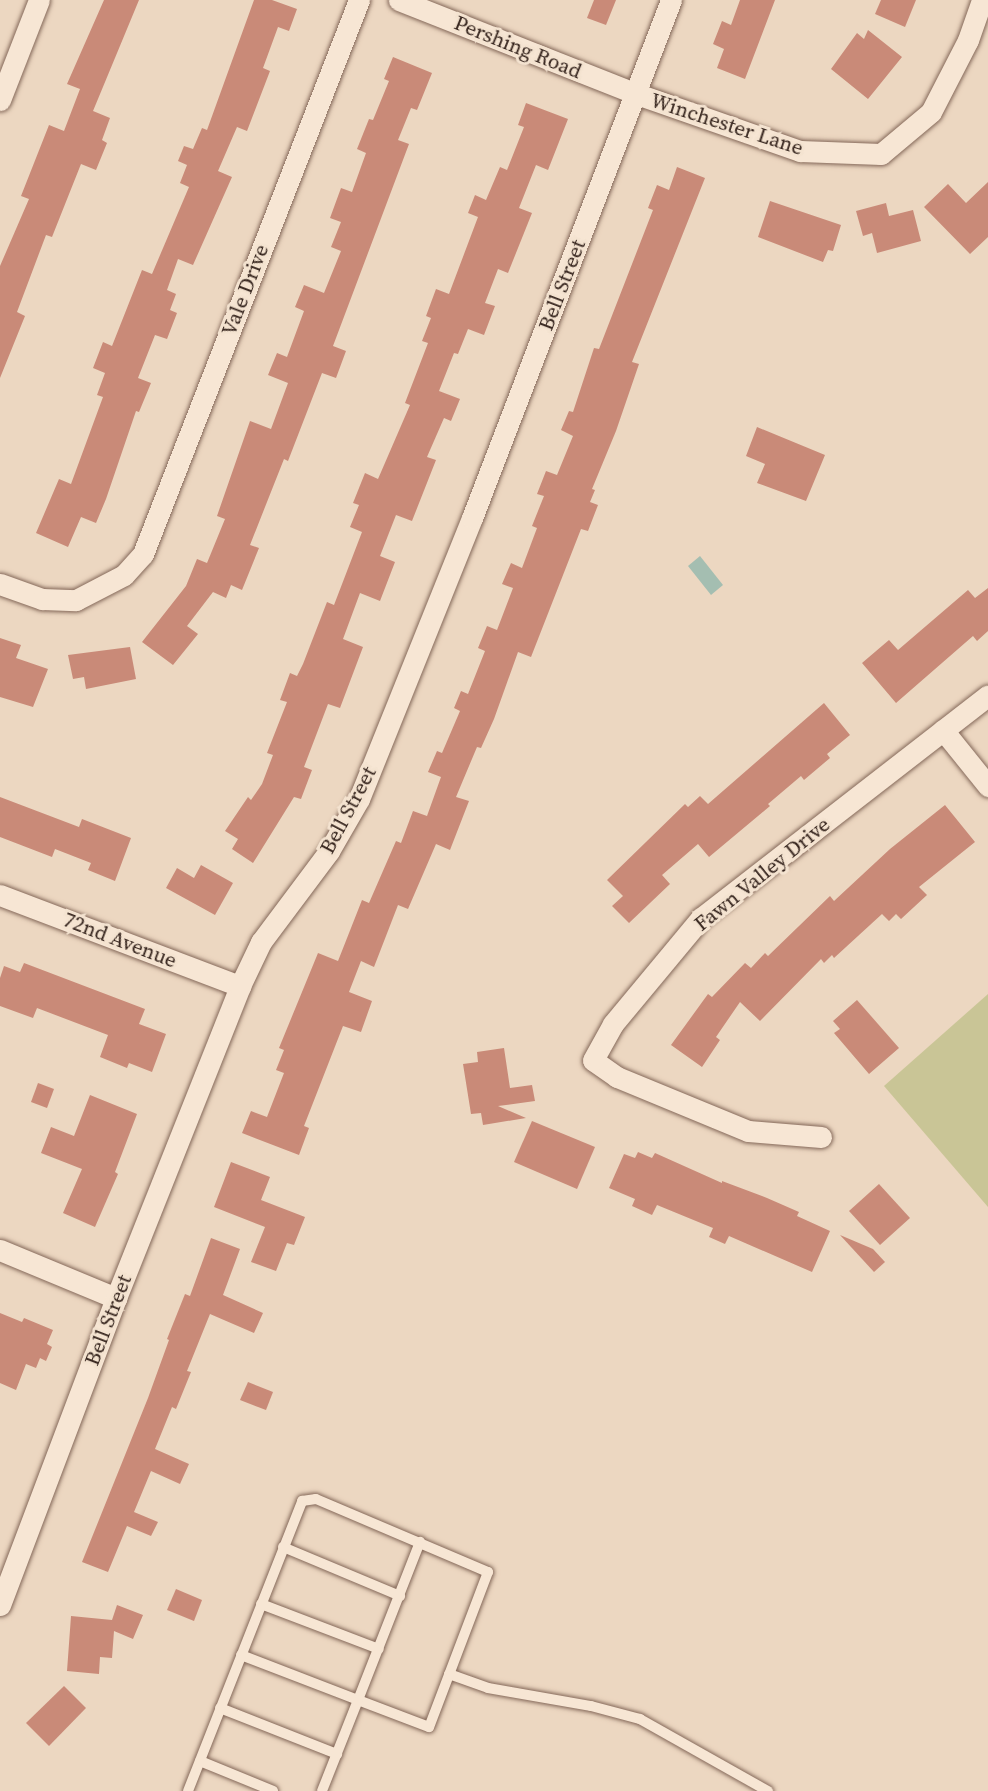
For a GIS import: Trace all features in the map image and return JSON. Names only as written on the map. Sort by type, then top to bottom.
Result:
[{"type":"street","points":[[0,100],[38,0]]},
{"type":"street","name":"Vale Drive","points":[[0,584],[43,599],[75,600],[124,575],[143,554],[359,0]]},
{"type":"street","name":"Pershing Road","points":[[399,0],[636,94]]},
{"type":"street","name":"Bell Street","points":[[0,1605],[116,1298],[240,986],[261,942],[329,851],[359,799],[671,0]]},
{"type":"street","name":"Winchester Lane","points":[[636,94],[800,151],[881,154],[931,112],[968,40],[982,0]]},
{"type":"street","name":"Fawn Valley Drive","points":[[821,1137],[748,1131],[617,1077],[593,1060],[613,1024],[701,918],[988,695]]},
{"type":"street","points":[[943,730],[988,786]]},
{"type":"street","name":"72nd Avenue","points":[[0,895],[240,986]]},
{"type":"street","points":[[0,1250],[116,1298]]},
{"type":"lane","points":[[188,1791],[283,1547],[302,1501],[316,1499],[488,1572],[429,1727],[241,1655]]},
{"type":"lane","points":[[322,1791],[421,1542]]},
{"type":"lane","points":[[283,1547],[400,1596]]},
{"type":"lane","points":[[261,1604],[379,1649]]},
{"type":"lane","points":[[449,1674],[488,1688],[591,1706],[640,1719],[768,1791]]},
{"type":"lane","points":[[220,1708],[337,1754]]},
{"type":"lane","points":[[200,1761],[273,1791]]},
{"type":"shaded area","points":[[700,556],[723,585],[711,595],[688,566]]},
{"type":"shaded area","points":[[988,994],[988,1207],[884,1086]]},
{"type":"building","points":[[104,0],[139,0],[93,111],[110,118],[102,140],[107,143],[96,170],[81,164],[52,237],[46,235],[17,312],[25,316],[0,378],[0,266],[29,199],[21,196],[49,125],[64,131],[80,89],[67,84]]},
{"type":"building","points":[[254,0],[272,0],[297,9],[289,31],[278,27],[263,68],[270,71],[247,131],[237,127],[218,171],[232,177],[193,265],[178,259],[167,290],[176,294],[170,310],[177,313],[167,339],[155,335],[138,378],[151,383],[139,412],[136,411],[96,523],[81,517],[68,547],[36,533],[59,479],[71,484],[103,397],[97,395],[105,373],[93,368],[103,342],[112,346],[142,270],[152,274],[189,187],[180,183],[187,165],[178,161],[184,146],[193,149],[202,128],[207,130]]},
{"type":"building","points":[[594,0],[616,0],[606,25],[587,18]]},
{"type":"building","points":[[740,0],[775,0],[745,79],[717,68],[724,49],[713,44],[722,21],[731,25]]},
{"type":"building","points":[[881,0],[916,0],[905,27],[875,14]]},
{"type":"building","points":[[868,30],[902,57],[868,99],[831,69],[857,33],[864,39]]},
{"type":"building","points":[[393,57],[432,73],[417,110],[411,108],[398,140],[409,144],[333,346],[346,351],[336,378],[322,373],[288,461],[284,459],[250,545],[259,548],[242,590],[231,585],[226,598],[213,592],[187,626],[198,634],[173,665],[142,642],[186,586],[197,559],[207,563],[225,519],[217,516],[250,421],[271,429],[288,383],[268,375],[277,353],[287,357],[304,311],[295,307],[304,285],[324,293],[341,251],[331,247],[341,222],[330,218],[341,188],[352,192],[366,153],[357,149],[369,119],[373,120],[389,81],[384,79]]},
{"type":"building","points":[[526,103],[568,119],[548,170],[536,165],[519,208],[532,213],[508,273],[498,269],[485,303],[495,306],[484,335],[468,329],[458,354],[454,353],[439,391],[460,399],[451,421],[444,418],[427,457],[436,460],[412,521],[396,515],[380,556],[395,562],[380,601],[360,593],[343,639],[363,647],[340,708],[328,704],[304,767],[312,770],[301,799],[294,797],[253,863],[232,849],[238,839],[225,831],[248,797],[251,800],[262,784],[273,755],[267,753],[287,702],[280,700],[290,673],[297,676],[327,602],[334,605],[362,532],[350,527],[359,505],[353,503],[365,473],[378,479],[410,405],[405,403],[428,343],[422,341],[431,318],[426,316],[436,289],[449,294],[478,217],[468,213],[475,195],[486,200],[500,167],[507,170],[524,127],[518,125]]},
{"type":"building","points":[[677,167],[705,178],[632,362],[639,364],[592,489],[595,490],[590,502],[598,505],[588,531],[581,529],[531,657],[518,652],[494,719],[481,748],[477,747],[456,797],[469,801],[450,850],[436,844],[408,909],[398,905],[374,967],[361,961],[349,992],[372,1001],[361,1032],[343,1026],[304,1126],[309,1128],[299,1155],[242,1133],[251,1111],[267,1117],[284,1073],[276,1070],[284,1050],[279,1048],[318,953],[338,961],[362,900],[369,903],[396,841],[401,843],[413,811],[427,816],[441,777],[428,772],[437,751],[442,753],[460,711],[454,708],[461,691],[468,694],[485,651],[478,648],[487,626],[497,630],[513,588],[502,584],[511,563],[522,568],[537,528],[532,526],[544,496],[537,494],[546,471],[557,475],[573,436],[561,430],[569,411],[573,412],[594,348],[599,349],[653,210],[648,208],[657,185],[669,190]]},
{"type":"building","points":[[988,182],[988,237],[970,254],[924,207],[948,184],[966,203]]},
{"type":"building","points":[[770,201],[841,225],[833,251],[828,250],[823,262],[758,237]]},
{"type":"building","points":[[886,203],[889,216],[913,210],[921,241],[877,253],[872,233],[863,236],[856,211]]},
{"type":"building","points":[[757,427],[825,455],[806,501],[757,483],[765,464],[746,456]]},
{"type":"building","points":[[988,588],[988,631],[977,641],[973,636],[896,703],[862,663],[889,640],[898,650],[968,590],[975,598]]},
{"type":"building","points":[[0,638],[21,645],[16,658],[48,669],[33,707],[0,697]]},
{"type":"building","points":[[130,647],[136,679],[86,689],[84,677],[73,679],[68,655]]},
{"type":"building","points":[[824,703],[850,735],[827,754],[830,758],[804,780],[801,776],[709,857],[698,844],[662,875],[670,884],[629,923],[612,906],[623,896],[607,880],[685,804],[688,807],[700,796],[708,804]]},
{"type":"building","points":[[0,797],[79,827],[82,819],[131,838],[115,881],[88,870],[91,863],[55,849],[52,857],[0,837]]},
{"type":"building","points":[[945,805],[975,842],[919,887],[927,895],[901,919],[896,914],[889,921],[882,914],[834,958],[832,955],[824,963],[821,959],[760,1021],[740,1002],[716,1037],[720,1040],[702,1067],[671,1045],[708,994],[712,997],[745,963],[751,968],[765,953],[768,956],[830,896],[834,901],[890,849]]},
{"type":"building","points":[[201,865],[233,883],[215,915],[166,888],[177,868],[194,878]]},
{"type":"building","points":[[24,963],[145,1009],[139,1024],[166,1034],[152,1072],[129,1063],[127,1068],[100,1057],[108,1035],[37,1008],[33,1018],[0,1006],[0,978],[4,966],[20,972]]},
{"type":"building","points":[[857,1000],[899,1048],[869,1074],[834,1033],[840,1029],[833,1021]]},
{"type":"building","points":[[504,1048],[510,1088],[532,1085],[535,1101],[498,1106],[526,1118],[483,1125],[481,1113],[471,1114],[463,1064],[478,1062],[477,1052]]},
{"type":"building","points":[[38,1083],[54,1089],[47,1108],[31,1102]]},
{"type":"building","points":[[90,1095],[137,1114],[115,1172],[118,1174],[95,1227],[63,1213],[82,1169],[41,1153],[51,1127],[74,1136]]},
{"type":"building","points":[[532,1121],[595,1147],[577,1189],[514,1162]]},
{"type":"building","points":[[638,1152],[652,1158],[655,1153],[722,1183],[767,1198],[799,1212],[797,1216],[830,1231],[812,1272],[729,1236],[725,1244],[709,1237],[713,1228],[657,1205],[652,1215],[632,1206],[635,1199],[609,1188],[624,1154],[635,1158]]},
{"type":"building","points":[[231,1162],[270,1177],[261,1200],[305,1217],[294,1245],[287,1243],[276,1271],[251,1262],[265,1227],[214,1207]]},
{"type":"building","points":[[879,1184],[910,1218],[880,1245],[849,1211]]},
{"type":"building","points":[[840,1235],[873,1249],[885,1262],[874,1272]]},
{"type":"building","points":[[211,1238],[240,1249],[223,1295],[263,1313],[254,1333],[210,1314],[187,1371],[191,1372],[176,1409],[172,1407],[155,1449],[189,1464],[180,1484],[151,1471],[134,1512],[158,1522],[151,1536],[127,1526],[108,1572],[82,1562],[148,1398],[169,1340],[167,1339],[185,1294],[190,1296]]},
{"type":"building","points":[[0,1313],[22,1322],[24,1318],[53,1330],[47,1344],[52,1347],[46,1361],[40,1358],[36,1368],[26,1364],[16,1390],[0,1383]]},
{"type":"building","points":[[248,1382],[273,1392],[266,1410],[240,1400]]},
{"type":"building","points":[[176,1589],[202,1600],[194,1621],[167,1610]]},
{"type":"building","points":[[117,1605],[143,1615],[133,1639],[114,1631],[112,1658],[100,1657],[99,1674],[67,1671],[71,1616],[112,1620]]},
{"type":"building","points":[[64,1686],[86,1708],[49,1746],[26,1723]]}]
